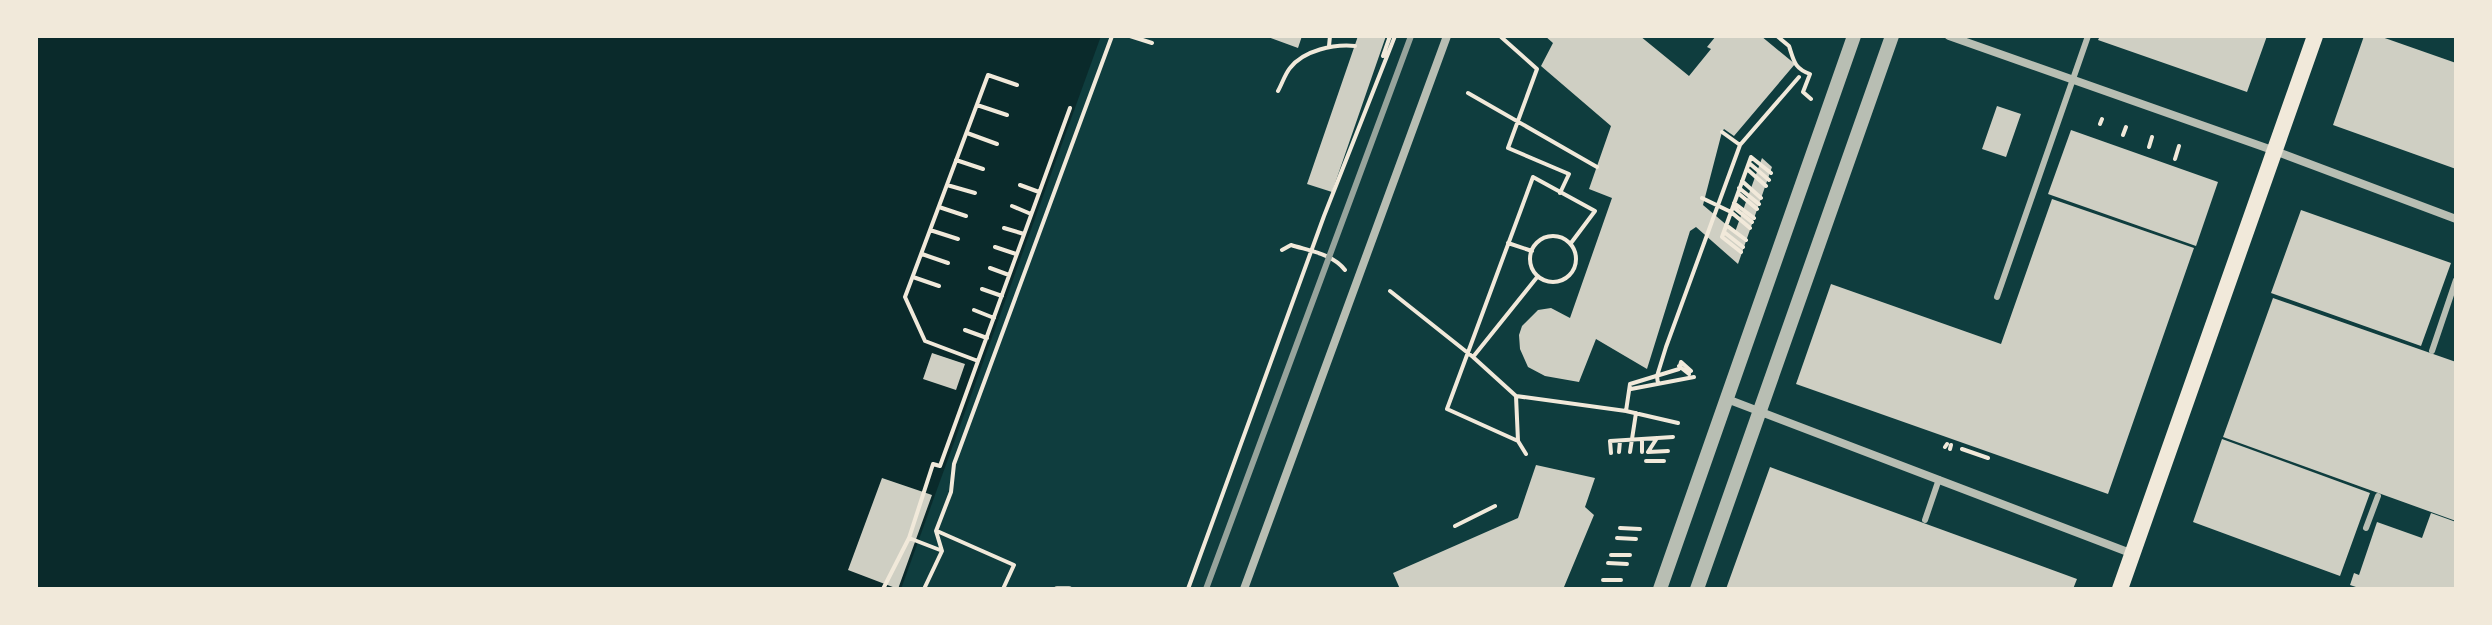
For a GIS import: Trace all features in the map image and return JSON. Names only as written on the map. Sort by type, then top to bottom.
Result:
[{"type":"main road","points":[[2120,589],[2315,36]]},
{"type":"street","points":[[1244,589],[1447,36]]},
{"type":"street","points":[[1660,589],[1854,36]]},
{"type":"street","points":[[1697,589],[1892,36]]},
{"type":"street","points":[[1949,36],[2275,151],[2456,219]]},
{"type":"street","points":[[1727,399],[2133,554]]},
{"type":"lane","points":[[1997,297],[2088,36]]},
{"type":"lane","points":[[2432,351],[2456,280]]},
{"type":"lane","points":[[1925,520],[1939,479]]},
{"type":"lane","points":[[2366,528],[2378,496]]},
{"type":"lane","points":[[1057,589],[1069,589]]},
{"type":"path","points":[[924,589],[942,551],[936,531],[951,492],[954,464],[1112,36]]},
{"type":"path","points":[[1130,36],[1152,43]]},
{"type":"path","points":[[1329,46],[1330,36]]},
{"type":"path","points":[[1383,56],[1392,36]]},
{"type":"path","points":[[1188,589],[1392,36]]},
{"type":"path","points":[[1500,36],[1537,69],[1508,148],[1569,174],[1560,193]]},
{"type":"path","points":[[1777,36],[1789,46],[1791,59],[1797,68],[1810,74],[1803,92],[1811,99]]},
{"type":"path","points":[[1278,91],[1290,68],[1298,61],[1329,46],[1355,46]]},
{"type":"path","points":[[978,361],[925,341],[905,297],[988,75],[1017,85]]},
{"type":"path","points":[[1658,384],[1657,376],[1740,145],[1799,77]]},
{"type":"path","points":[[1468,93],[1597,167]]},
{"type":"path","points":[[977,105],[1007,115]]},
{"type":"path","points":[[883,589],[909,538],[933,464],[940,466],[1070,108]]},
{"type":"path","points":[[2123,135],[2126,127]]},
{"type":"path","points":[[1722,132],[1740,145]]},
{"type":"path","points":[[967,133],[997,144]]},
{"type":"path","points":[[2149,147],[2152,137]]},
{"type":"path","points":[[2175,159],[2179,146]]},
{"type":"path","points":[[956,160],[983,169]]},
{"type":"path","points":[[1742,249],[1722,237],[1749,162],[1769,180],[1747,169]]},
{"type":"path","points":[[1518,441],[1447,409],[1470,355],[1533,177],[1595,211],[1571,243]]},
{"type":"path","points":[[1739,190],[1759,204],[1742,181]]},
{"type":"path","points":[[947,185],[975,193]]},
{"type":"path","points":[[1020,185],[1039,192]]},
{"type":"path","points":[[1702,198],[1733,207],[1752,223],[1733,207]]},
{"type":"path","points":[[1012,206],[1031,214]]},
{"type":"path","points":[[939,207],[966,216]]},
{"type":"path","points":[[1726,225],[1746,240]]},
{"type":"path","points":[[1004,228],[1024,234]]},
{"type":"path","points":[[930,230],[958,239]]},
{"type":"path","points":[[1551,235],[1571,243],[1577,257],[1567,278],[1552,282],[1538,276],[1530,263],[1537,242],[1551,235]]},
{"type":"path","points":[[1508,243],[1532,251]]},
{"type":"path","points":[[1282,250],[1291,245],[1312,251],[1337,260],[1345,270]]},
{"type":"path","points":[[995,247],[1017,255]]},
{"type":"path","points":[[922,254],[948,263]]},
{"type":"path","points":[[990,268],[1009,275]]},
{"type":"path","points":[[1470,355],[1538,276]]},
{"type":"path","points":[[913,277],[939,286]]},
{"type":"path","points":[[982,289],[1002,296]]},
{"type":"path","points":[[1390,291],[1516,396],[1626,411],[1678,423]]},
{"type":"path","points":[[974,310],[994,318]]},
{"type":"path","points":[[965,330],[987,338]]},
{"type":"path","points":[[1626,411],[1630,384],[1649,386],[1680,380],[1691,374],[1681,362],[1678,368],[1680,380]]},
{"type":"path","points":[[1638,384],[1678,368]]},
{"type":"path","points":[[1668,372],[1670,382]]},
{"type":"path","points":[[1648,378],[1649,386]]},
{"type":"path","points":[[1516,396],[1518,441],[1526,454]]},
{"type":"path","points":[[1630,452],[1636,413]]},
{"type":"path","points":[[1611,453],[1610,441],[1673,437]]},
{"type":"path","points":[[1657,438],[1648,452],[1668,451]]},
{"type":"path","points":[[1642,439],[1642,452]]},
{"type":"path","points":[[1619,452],[1620,441]]},
{"type":"path","points":[[1962,449],[1988,458]]},
{"type":"path","points":[[1646,461],[1664,461]]},
{"type":"path","points":[[1455,526],[1495,506]]},
{"type":"path","points":[[1620,528],[1640,529]]},
{"type":"path","points":[[936,531],[1014,565],[1003,589]]},
{"type":"path","points":[[909,538],[942,551]]},
{"type":"path","points":[[1617,538],[1636,539]]},
{"type":"path","points":[[1611,555],[1630,555]]},
{"type":"path","points":[[1608,563],[1627,564]]},
{"type":"path","points":[[1603,580],[1621,580]]},
{"type":"water","points":[[36,36],[1101,36],[901,589],[36,589]]},
{"type":"building","points":[[1265,36],[1302,36],[1298,48]]},
{"type":"building","points":[[1358,36],[1386,36],[1332,192],[1307,184]]},
{"type":"building","points":[[1545,36],[1640,36],[1689,76],[1711,49],[1707,47],[1716,36],[1761,36],[1795,64],[1734,136],[1724,129],[1722,132],[1703,205],[1735,232],[1762,158],[1772,167],[1738,264],[1696,227],[1690,231],[1647,369],[1596,339],[1579,382],[1545,376],[1528,367],[1520,349],[1522,326],[1538,310],[1551,308],[1570,318],[1612,198],[1589,189],[1611,126],[1541,66],[1553,43]]},
{"type":"building","points":[[2100,36],[2267,36],[2247,92],[2098,40]]},
{"type":"building","points":[[2364,36],[2379,36],[2456,63],[2456,169],[2333,125]]},
{"type":"building","points":[[1997,106],[2021,114],[2006,157],[1982,149]]},
{"type":"building","points":[[2071,130],[2218,182],[2196,246],[2048,194]]},
{"type":"building","points":[[2052,199],[2194,248],[2108,494],[1796,384],[1831,284],[2001,344]]},
{"type":"building","points":[[2301,210],[2451,263],[2421,346],[2271,293]]},
{"type":"building","points":[[2273,298],[2456,362],[2456,521],[2223,437]]},
{"type":"building","points":[[932,353],[965,364],[956,390],[923,379]]},
{"type":"building","points":[[2222,439],[2370,493],[2340,576],[2193,522]]},
{"type":"building","points":[[1536,465],[1595,478],[1585,507],[1594,515],[1564,587],[1400,589],[1393,573],[1518,518]]},
{"type":"building","points":[[1770,467],[2077,579],[2073,589],[1726,589]]},
{"type":"building","points":[[882,478],[932,495],[898,589],[848,570]]},
{"type":"building","points":[[2431,513],[2456,522],[2456,589],[2362,589],[2350,585],[2354,573],[2359,575],[2377,522],[2422,538]]},
{"type":"railway","points":[[1206,589],[1411,36]]}]
